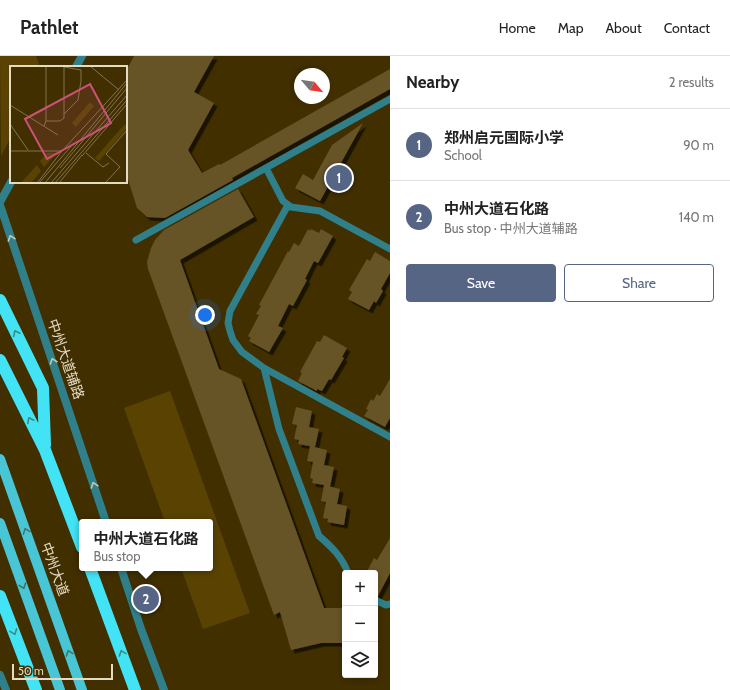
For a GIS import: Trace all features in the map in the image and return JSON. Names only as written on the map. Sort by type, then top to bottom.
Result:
[{"type":"highway","points":[[0,300],[43,388],[45,450]]},
{"type":"highway","points":[[0,360],[45,450],[79,539]]},
{"type":"highway","points":[[91,571],[135,690]]},
{"type":"highway","points":[[0,596],[36,690]]},
{"type":"main road","name":"中州大道","points":[[0,458],[82,690]]},
{"type":"main road","points":[[0,523],[60,690]]},
{"type":"street","points":[[77,66],[82,56]]},
{"type":"street","points":[[0,204],[11,183]]},
{"type":"street","name":"中州大道辅路","points":[[0,204],[105,519]]},
{"type":"street","points":[[122,571],[141,629],[164,690]]},
{"type":"street","points":[[0,675],[6,690]]},
{"type":"lane","points":[[136,240],[390,99]]},
{"type":"lane","points":[[266,168],[283,201],[288,205],[300,209],[320,211],[390,249]]},
{"type":"lane","points":[[288,205],[230,311],[228,323],[233,340],[242,352],[264,368],[390,437]]},
{"type":"lane","points":[[264,368],[279,429],[319,536],[340,556],[347,570]]},
{"type":"lane","points":[[378,601],[386,605],[390,604]]},
{"type":"shaded area","points":[[0,56],[36,56],[40,66],[10,66],[10,139],[1,156]]},
{"type":"shaded area","points":[[170,391],[250,613],[203,629],[182,571],[213,571],[213,519],[164,519],[124,408]]},
{"type":"building","points":[[134,56],[214,56],[194,92],[214,103],[188,150],[202,173],[219,164],[220,165],[390,69],[390,89],[232,178],[233,180],[165,218],[147,217],[137,208],[127,176],[127,69]]},
{"type":"building","points":[[363,123],[320,201],[295,188],[303,174],[313,180],[332,145]]},
{"type":"building","points":[[238,189],[254,217],[180,260],[219,369],[241,379],[324,608],[342,608],[342,643],[321,643],[291,650],[280,612],[274,615],[148,269],[147,262],[151,248],[155,240],[164,230]]},
{"type":"building","points":[[308,229],[319,233],[321,229],[333,236],[318,263],[314,261],[305,279],[307,280],[293,306],[289,304],[278,326],[283,328],[269,352],[249,341],[251,338],[248,336],[259,315],[256,314],[261,306],[259,305],[288,251],[289,252],[294,243],[299,246]]},
{"type":"building","points":[[375,252],[390,261],[390,273],[381,289],[383,291],[376,303],[374,301],[369,310],[348,299],[352,292],[349,290],[367,259],[370,261]]},
{"type":"building","points":[[324,335],[347,348],[342,357],[344,358],[331,380],[329,379],[322,391],[317,389],[317,391],[298,381],[302,373],[300,372],[317,341],[320,342]]},
{"type":"building","points":[[390,379],[390,418],[385,427],[364,416],[368,410],[366,409],[371,399],[373,401],[377,394],[380,396]]},
{"type":"building","points":[[296,407],[312,411],[309,427],[319,429],[315,447],[298,444],[299,440],[294,439],[297,425],[292,424]]},
{"type":"building","points":[[310,446],[327,450],[324,465],[334,467],[330,487],[340,489],[337,504],[347,506],[344,525],[327,522],[328,519],[323,518],[326,502],[321,501],[324,485],[312,483],[313,479],[310,478],[313,462],[307,461]]},
{"type":"building","points":[[390,538],[390,573],[378,596],[378,570],[368,570],[374,558],[377,560]]},
{"type":"place","name":"郑州启元国际小学","points":[[339,178]]},
{"type":"place","name":"中州大道石化路","points":[[146,599]]}]
